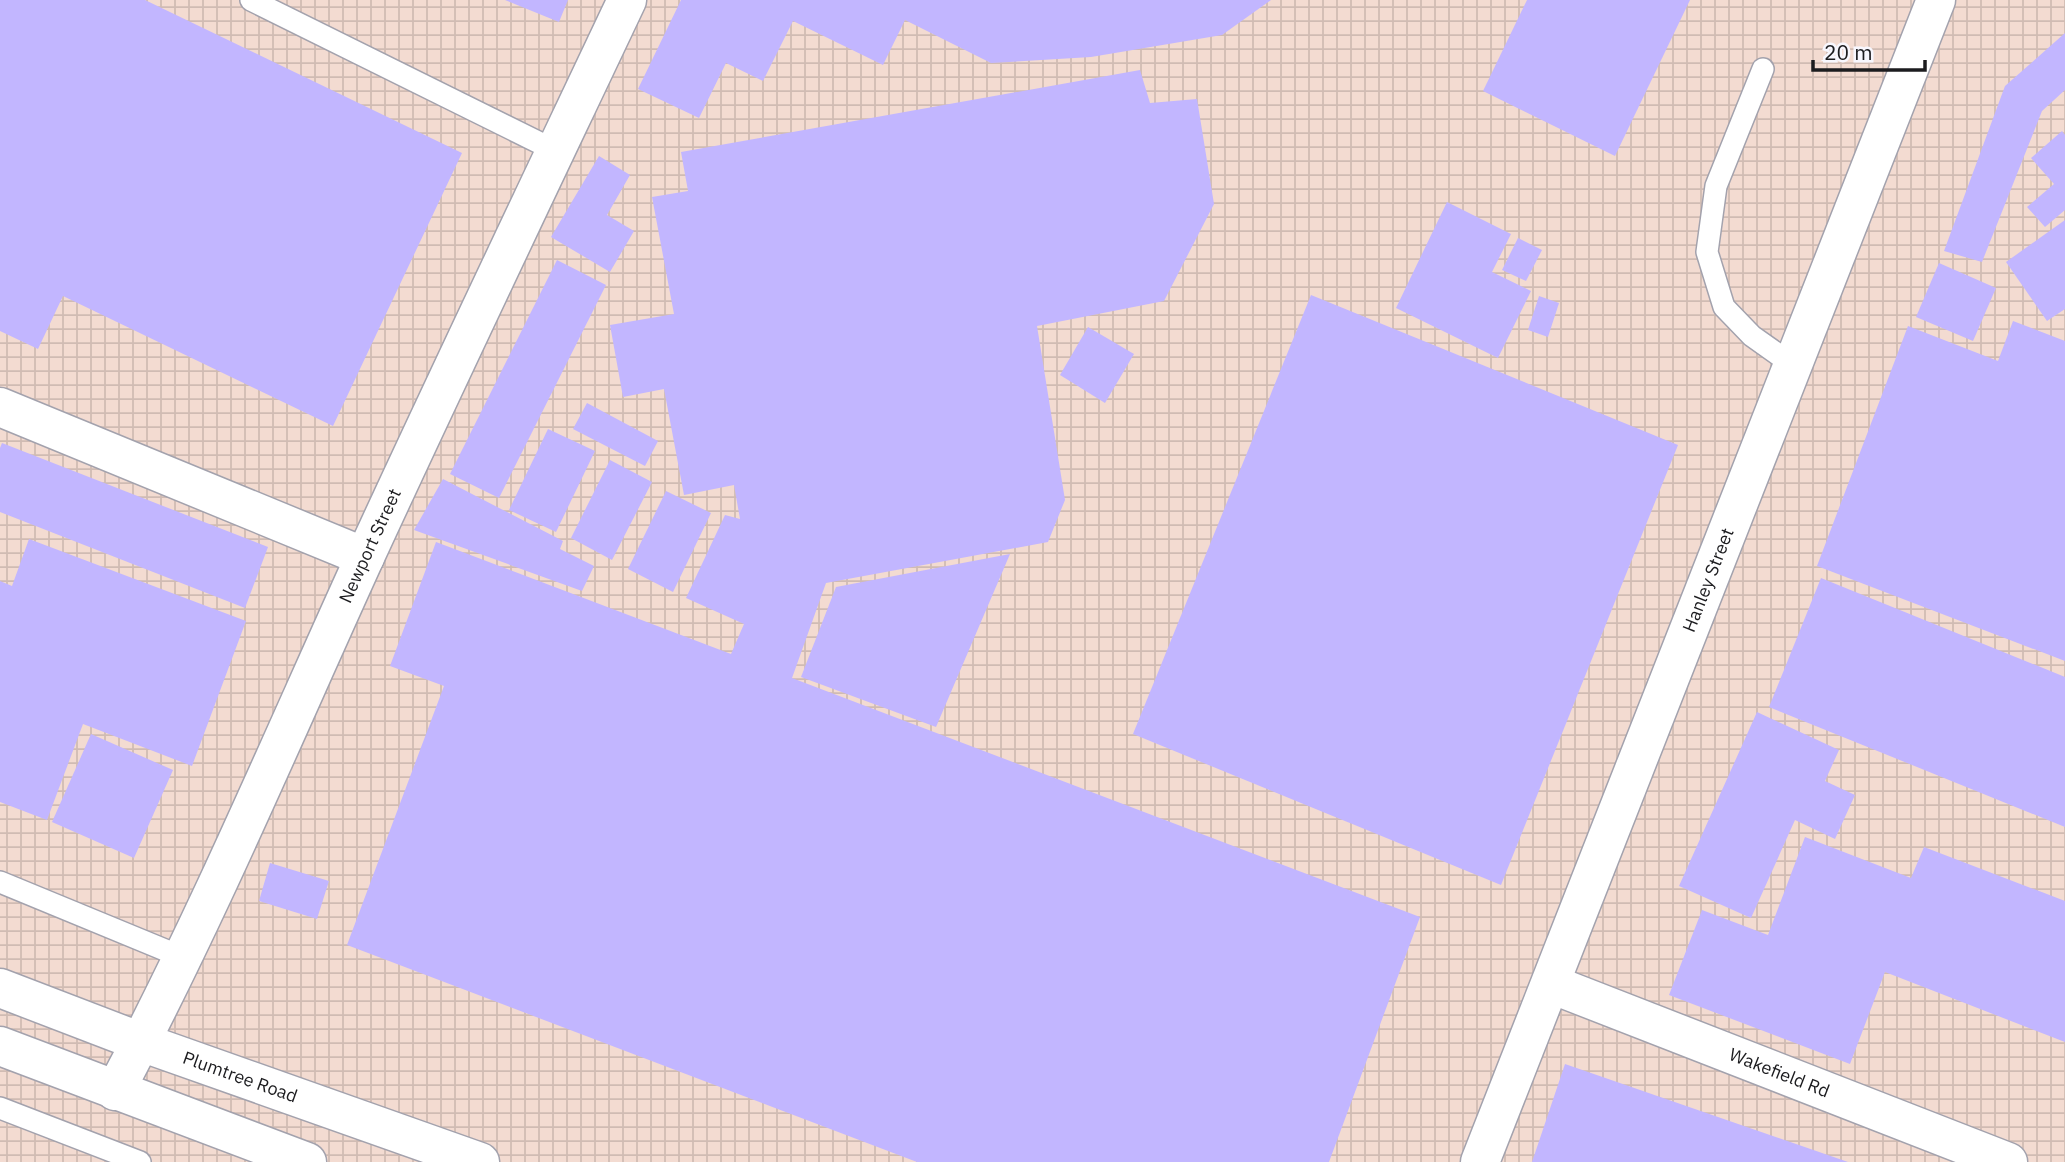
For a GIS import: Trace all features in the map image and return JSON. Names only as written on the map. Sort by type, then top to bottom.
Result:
[{"type":"main road","name":"Newport Street","points":[[115,1091],[251,811],[365,557],[627,0]]},
{"type":"main road","name":"Hanley Street","points":[[1480,1162],[1936,0]]},
{"type":"main road","points":[[0,407],[365,557]]},
{"type":"main road","name":"Wakefield Rd","points":[[1551,984],[2008,1162]]},
{"type":"main road","name":"Plumtree Road","points":[[0,988],[141,1042],[480,1162]]},
{"type":"main road","points":[[0,1046],[307,1162]]},
{"type":"lane","points":[[251,0],[556,151]]},
{"type":"lane","points":[[1763,69],[1716,186],[1707,252],[1724,307],[1752,336],[1793,365]]},
{"type":"lane","points":[[0,883],[182,957]]},
{"type":"lane","points":[[0,1108],[140,1162]]},
{"type":"shaded area","points":[[0,0],[2065,0],[2065,1162],[0,1162]]},
{"type":"building","points":[[0,0],[145,0],[462,153],[333,426],[63,296],[38,349],[0,331]]},
{"type":"building","points":[[505,0],[568,0],[559,22]]},
{"type":"building","points":[[681,0],[1271,0],[1222,35],[1091,57],[991,63],[905,20],[883,65],[793,21],[763,81],[726,63],[699,118],[638,89]]},
{"type":"building","points":[[1527,0],[1690,0],[1615,156],[1483,91]]},
{"type":"building","points":[[2065,33],[2065,90],[2042,111],[1982,262],[1944,251],[2005,86]]},
{"type":"building","points":[[1140,70],[1150,103],[1197,99],[1214,204],[1164,301],[1037,326],[1065,500],[1048,542],[826,583],[792,678],[1420,917],[1329,1162],[917,1162],[347,945],[444,686],[390,666],[436,542],[731,654],[744,624],[686,598],[725,515],[740,519],[734,485],[684,495],[664,389],[623,397],[610,325],[674,314],[652,197],[688,191],[681,152]]},
{"type":"building","points":[[2062,131],[2065,135],[2065,210],[2045,227],[2027,207],[2054,184],[2031,158]]},
{"type":"building","points":[[599,156],[630,175],[607,215],[634,231],[610,272],[551,237]]},
{"type":"building","points":[[1447,202],[1511,234],[1492,272],[1531,291],[1498,358],[1396,308]]},
{"type":"building","points":[[2065,220],[2065,309],[2047,321],[2006,262]]},
{"type":"building","points":[[1518,238],[1542,250],[1526,281],[1502,270]]},
{"type":"building","points":[[557,260],[606,285],[499,498],[450,474]]},
{"type":"building","points":[[1939,263],[1996,288],[1973,341],[1916,317]]},
{"type":"building","points":[[1311,295],[1678,445],[1501,885],[1133,734]]},
{"type":"building","points":[[1539,296],[1559,303],[1548,337],[1528,330]]},
{"type":"building","points":[[2013,321],[2065,341],[2065,661],[1817,566],[1908,326],[1998,361]]},
{"type":"building","points":[[1088,327],[1134,354],[1105,403],[1060,375]]},
{"type":"building","points":[[587,403],[658,441],[645,466],[573,429]]},
{"type":"building","points":[[548,429],[595,451],[556,532],[509,510]]},
{"type":"building","points":[[2,443],[268,547],[245,608],[0,512]]},
{"type":"building","points":[[610,460],[652,482],[612,560],[571,538]]},
{"type":"building","points":[[443,479],[563,541],[560,549],[594,566],[582,591],[414,530]]},
{"type":"building","points":[[666,491],[711,513],[673,592],[628,569]]},
{"type":"building","points":[[29,539],[246,621],[192,766],[83,724],[47,820],[0,802],[0,581],[12,586]]},
{"type":"building","points":[[1010,554],[936,727],[801,677],[836,587]]},
{"type":"building","points":[[1821,578],[2065,677],[2065,827],[1769,707]]},
{"type":"building","points":[[1757,712],[1839,750],[1825,781],[1855,795],[1835,839],[1795,820],[1751,918],[1679,886]]},
{"type":"building","points":[[91,734],[173,770],[134,858],[52,822]]},
{"type":"building","points":[[1805,837],[1911,878],[1924,847],[2065,901],[2065,1042],[1885,972],[1850,1064],[1669,995],[1702,910],[1768,935]]},
{"type":"building","points":[[270,863],[329,881],[317,919],[259,901]]},
{"type":"building","points":[[1565,1064],[1848,1162],[1532,1162]]}]
